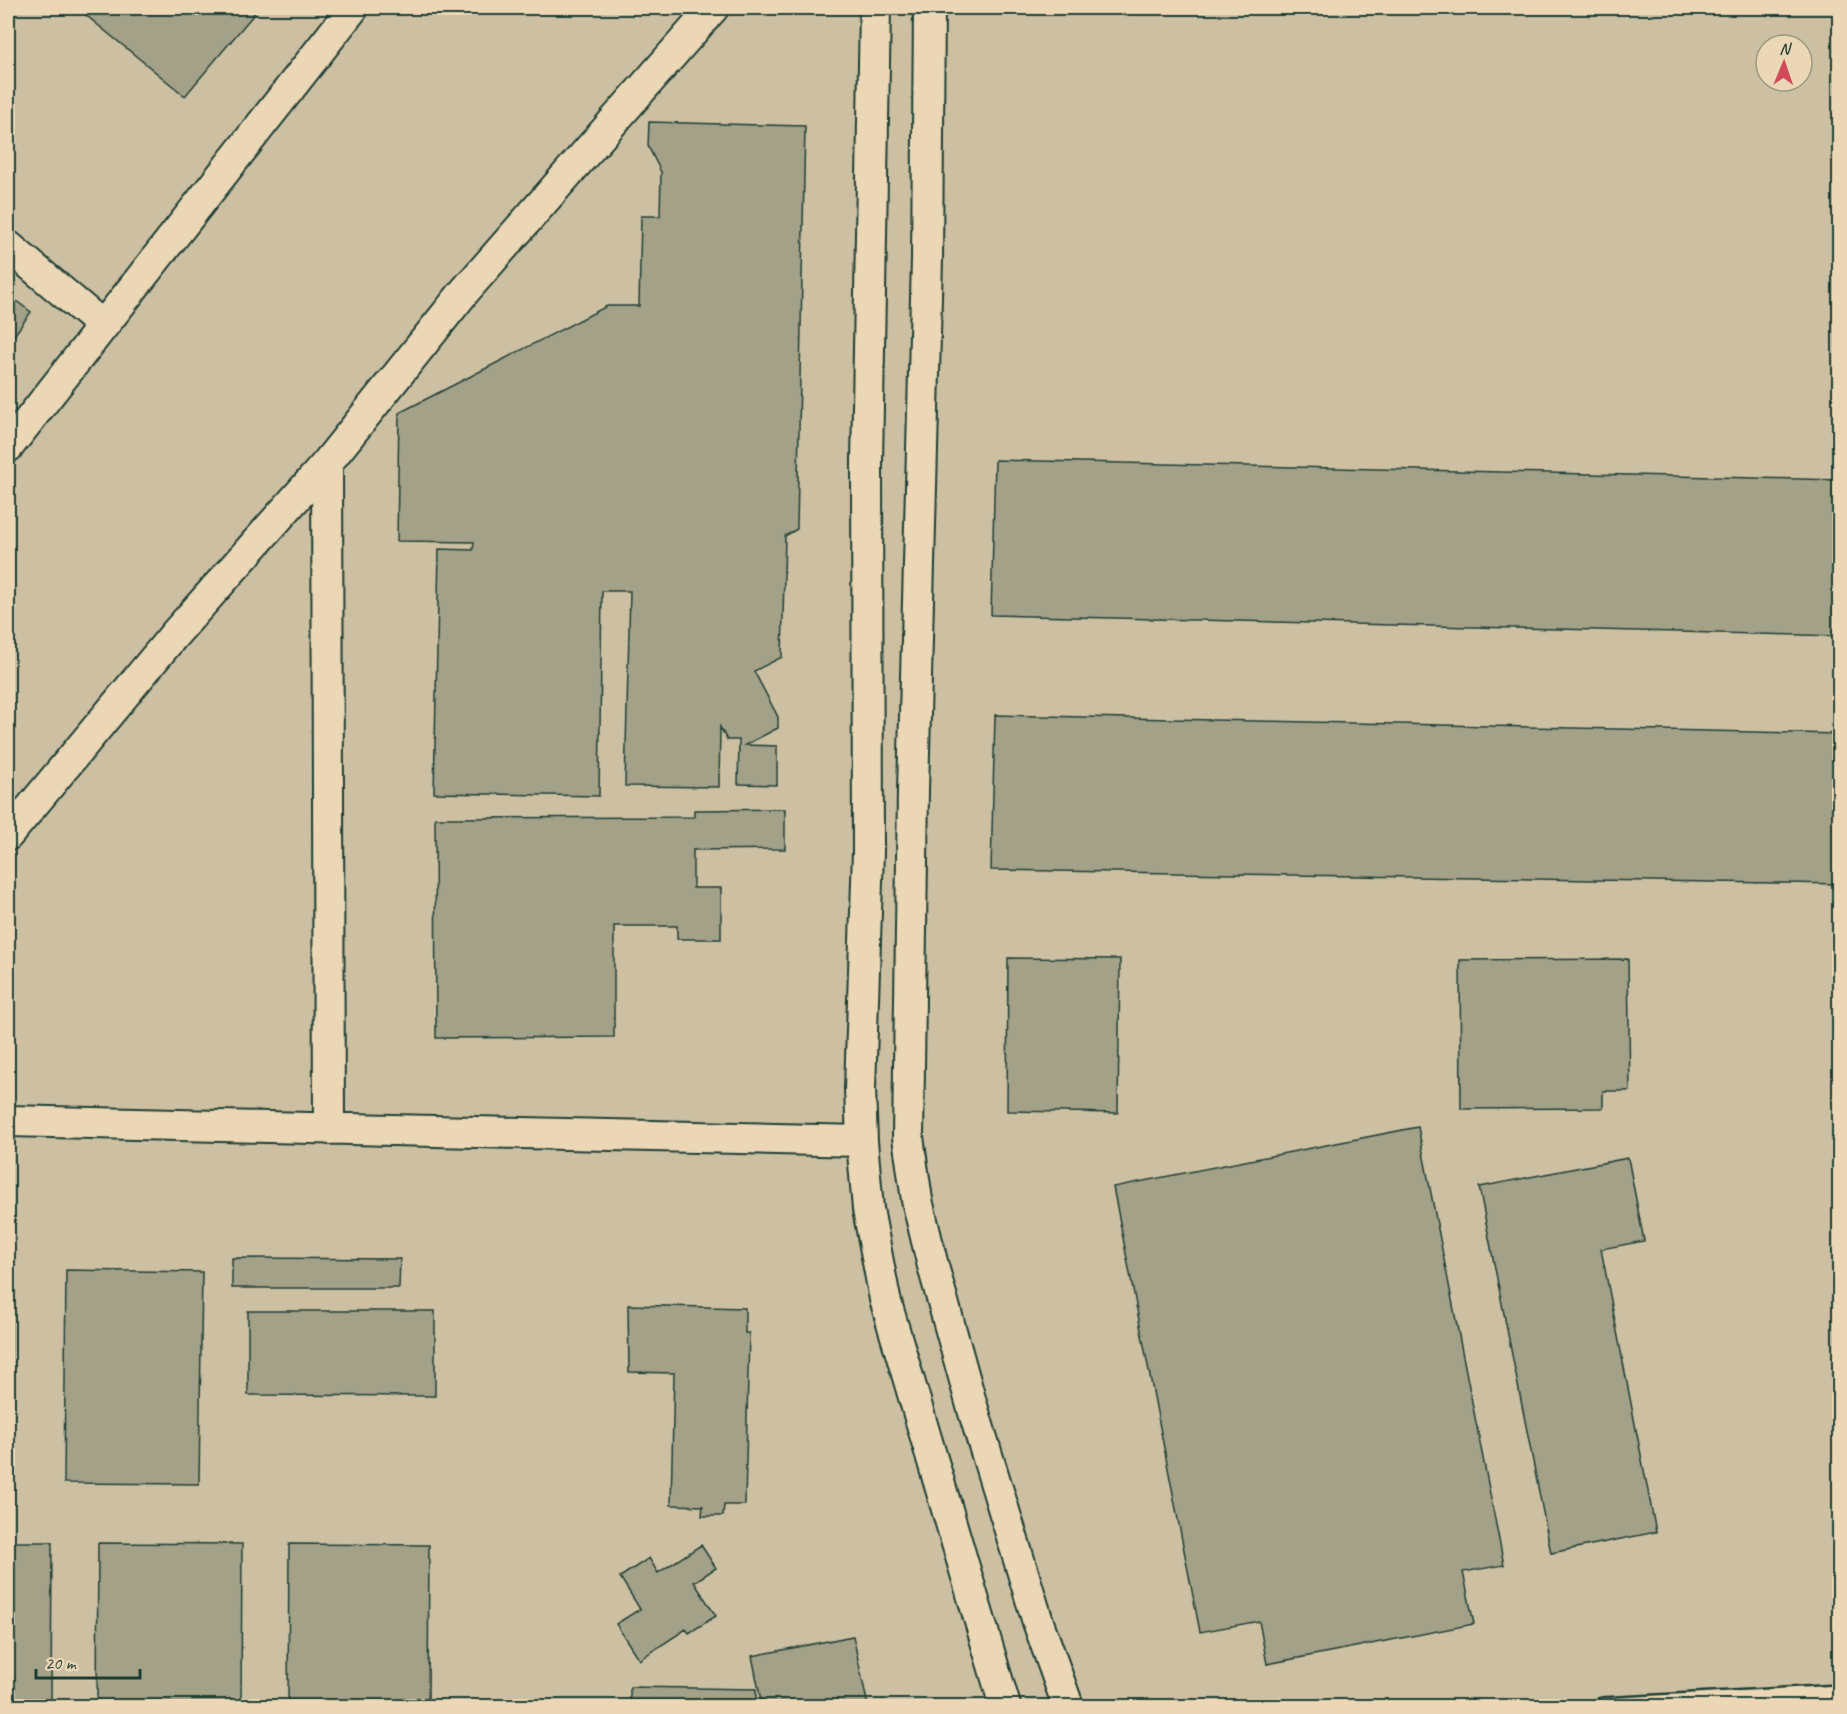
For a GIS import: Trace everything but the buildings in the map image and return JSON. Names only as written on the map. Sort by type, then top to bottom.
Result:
[{"type":"street","points":[[8,447],[353,8]]},
{"type":"street","points":[[8,835],[174,635],[327,463],[464,292],[713,8]]},
{"type":"street","points":[[875,8],[867,463],[868,852],[860,1089],[862,1141],[868,1209],[885,1299],[1005,1707]]},
{"type":"street","points":[[928,8],[927,259],[912,825],[908,1137],[917,1200],[972,1406],[1038,1622],[1068,1707]]},
{"type":"street","points":[[8,246],[103,326]]},
{"type":"street","points":[[327,463],[329,1129]]},
{"type":"street","points":[[8,1121],[862,1141]]},
{"type":"lane","points":[[1602,1707],[1839,1693]]},
{"type":"shaded area","points":[[8,8],[1839,8],[1839,1706],[8,1706]]}]
